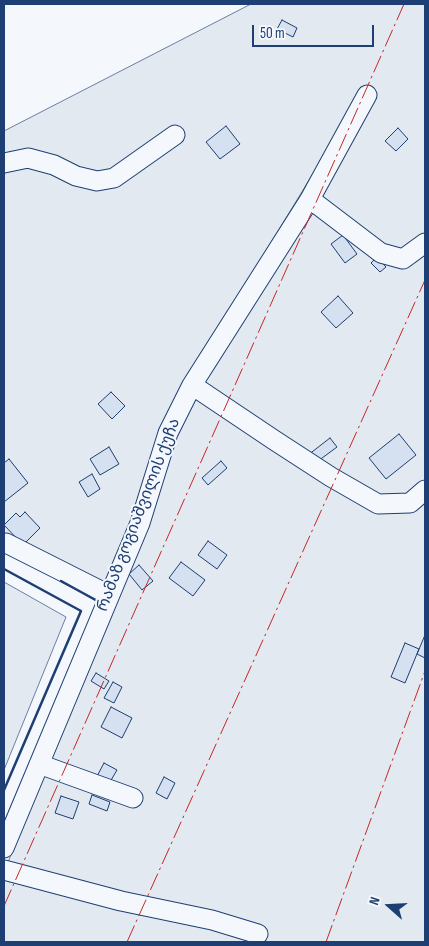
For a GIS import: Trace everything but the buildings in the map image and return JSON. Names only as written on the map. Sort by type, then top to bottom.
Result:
[{"type":"street","name":"რამაზ გოგიაშვილის ქუჩა","points":[[4,848],[140,523],[168,433],[192,385],[310,199],[366,95]]},
{"type":"street","points":[[4,163],[28,158],[54,164],[76,176],[97,181],[114,178],[175,135]]},
{"type":"street","points":[[310,199],[381,253],[403,258],[425,243]]},
{"type":"street","points":[[192,385],[331,477],[378,504],[410,503],[425,490]]},
{"type":"street","points":[[6,543],[109,595]]},
{"type":"street","points":[[39,764],[133,798]]},
{"type":"street","points":[[4,870],[121,900],[212,920],[258,934]]},
{"type":"shaded area","points":[[251,4],[425,4],[425,942],[4,942],[4,872],[112,604],[4,547],[4,131]],"holes":[[[314,172],[328,186],[260,284],[247,282]]]},
{"type":"shaded area","points":[[4,582],[66,617],[4,770]]},
{"type":"wall","points":[[4,569],[81,611],[4,790]]},
{"type":"wall","points":[[61,581],[101,603]]},
{"type":"power","points":[[4,906],[404,4]]},
{"type":"power","points":[[127,942],[425,280]]},
{"type":"power","points":[[326,942],[425,671]]}]
